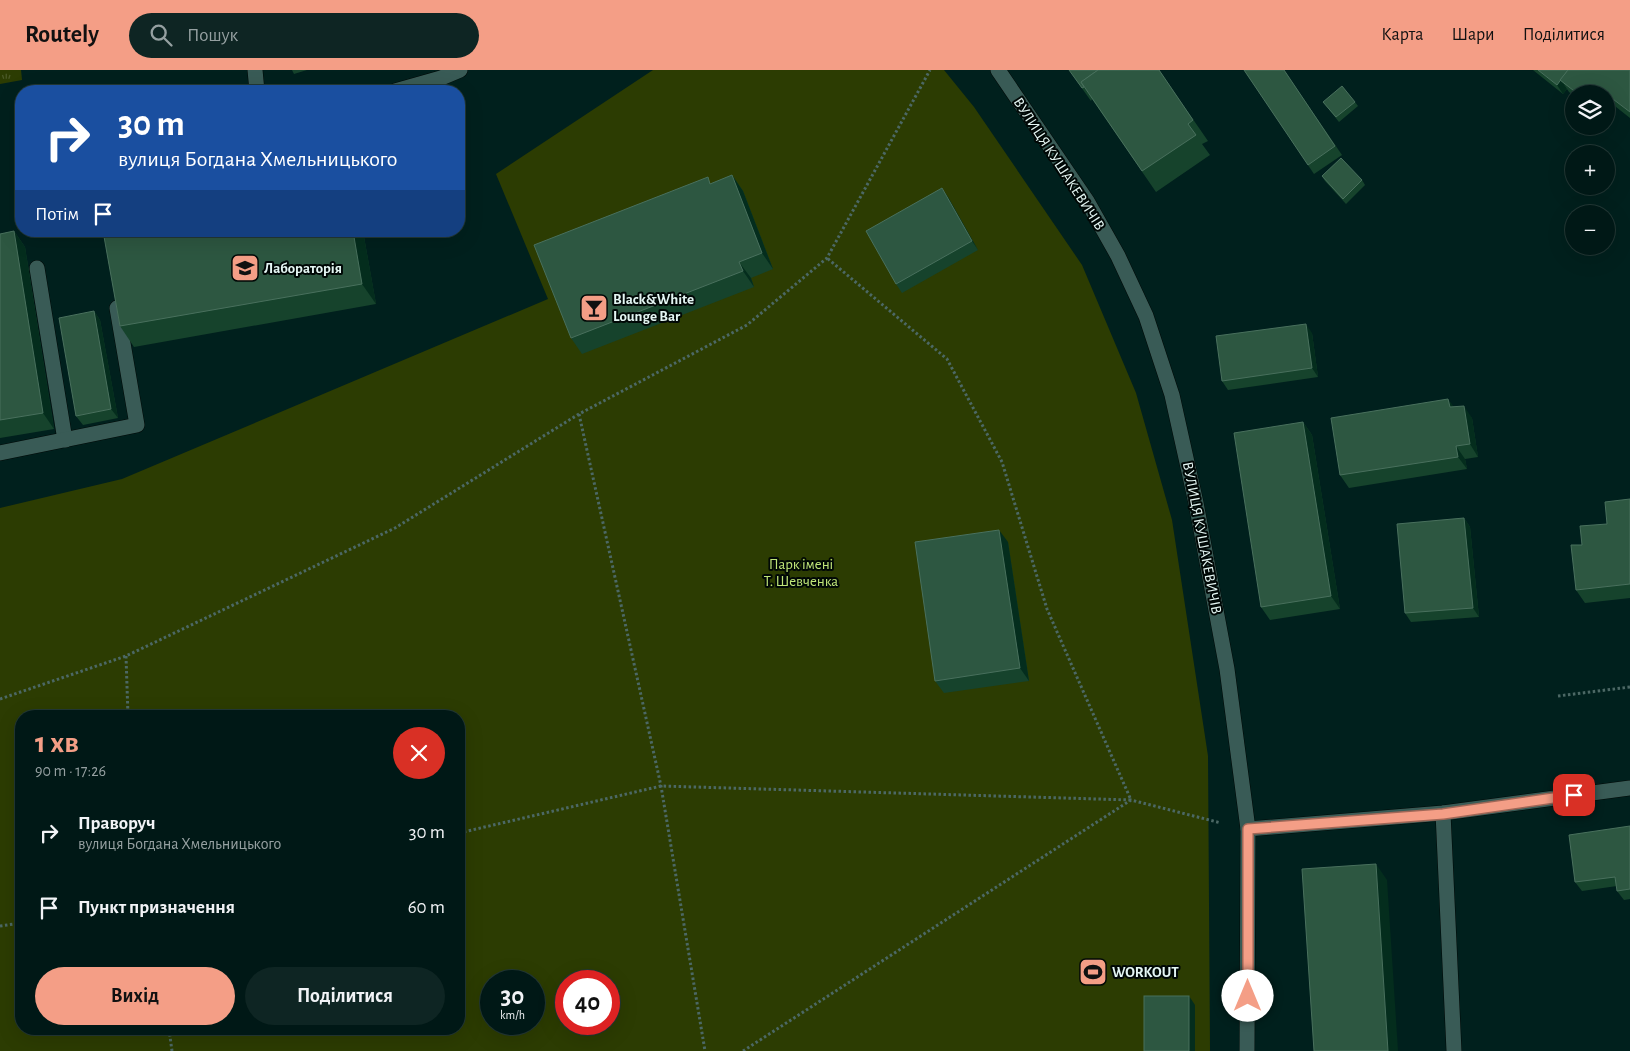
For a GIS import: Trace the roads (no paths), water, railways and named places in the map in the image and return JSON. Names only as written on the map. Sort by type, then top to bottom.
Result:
[{"type":"street","points":[[254,70],[257,85]]},
{"type":"street","points":[[416,85],[460,70]]},
{"type":"street","name":"ВУЛИЦЯ КУШАКЕВИЧІВ","points":[[998,70],[1086,201],[1118,256],[1146,316],[1172,395],[1196,503],[1227,669],[1248,829],[1247,1051]]},
{"type":"street","points":[[37,268],[65,440]]},
{"type":"street","points":[[0,453],[137,425],[114,289]]},
{"type":"street","points":[[1248,829],[1443,814],[1630,788]]},
{"type":"street","points":[[1443,814],[1454,1051]]},
{"type":"place","name":"Лабораторія","points":[[245,268]]},
{"type":"place","name":"Black&White Lounge Bar","points":[[594,308]]},
{"type":"place","name":"WORKOUT","points":[[1093,972]]},
{"type":"park label","name":"Парк імені Т. Шевченка","points":[[801,572]]}]
